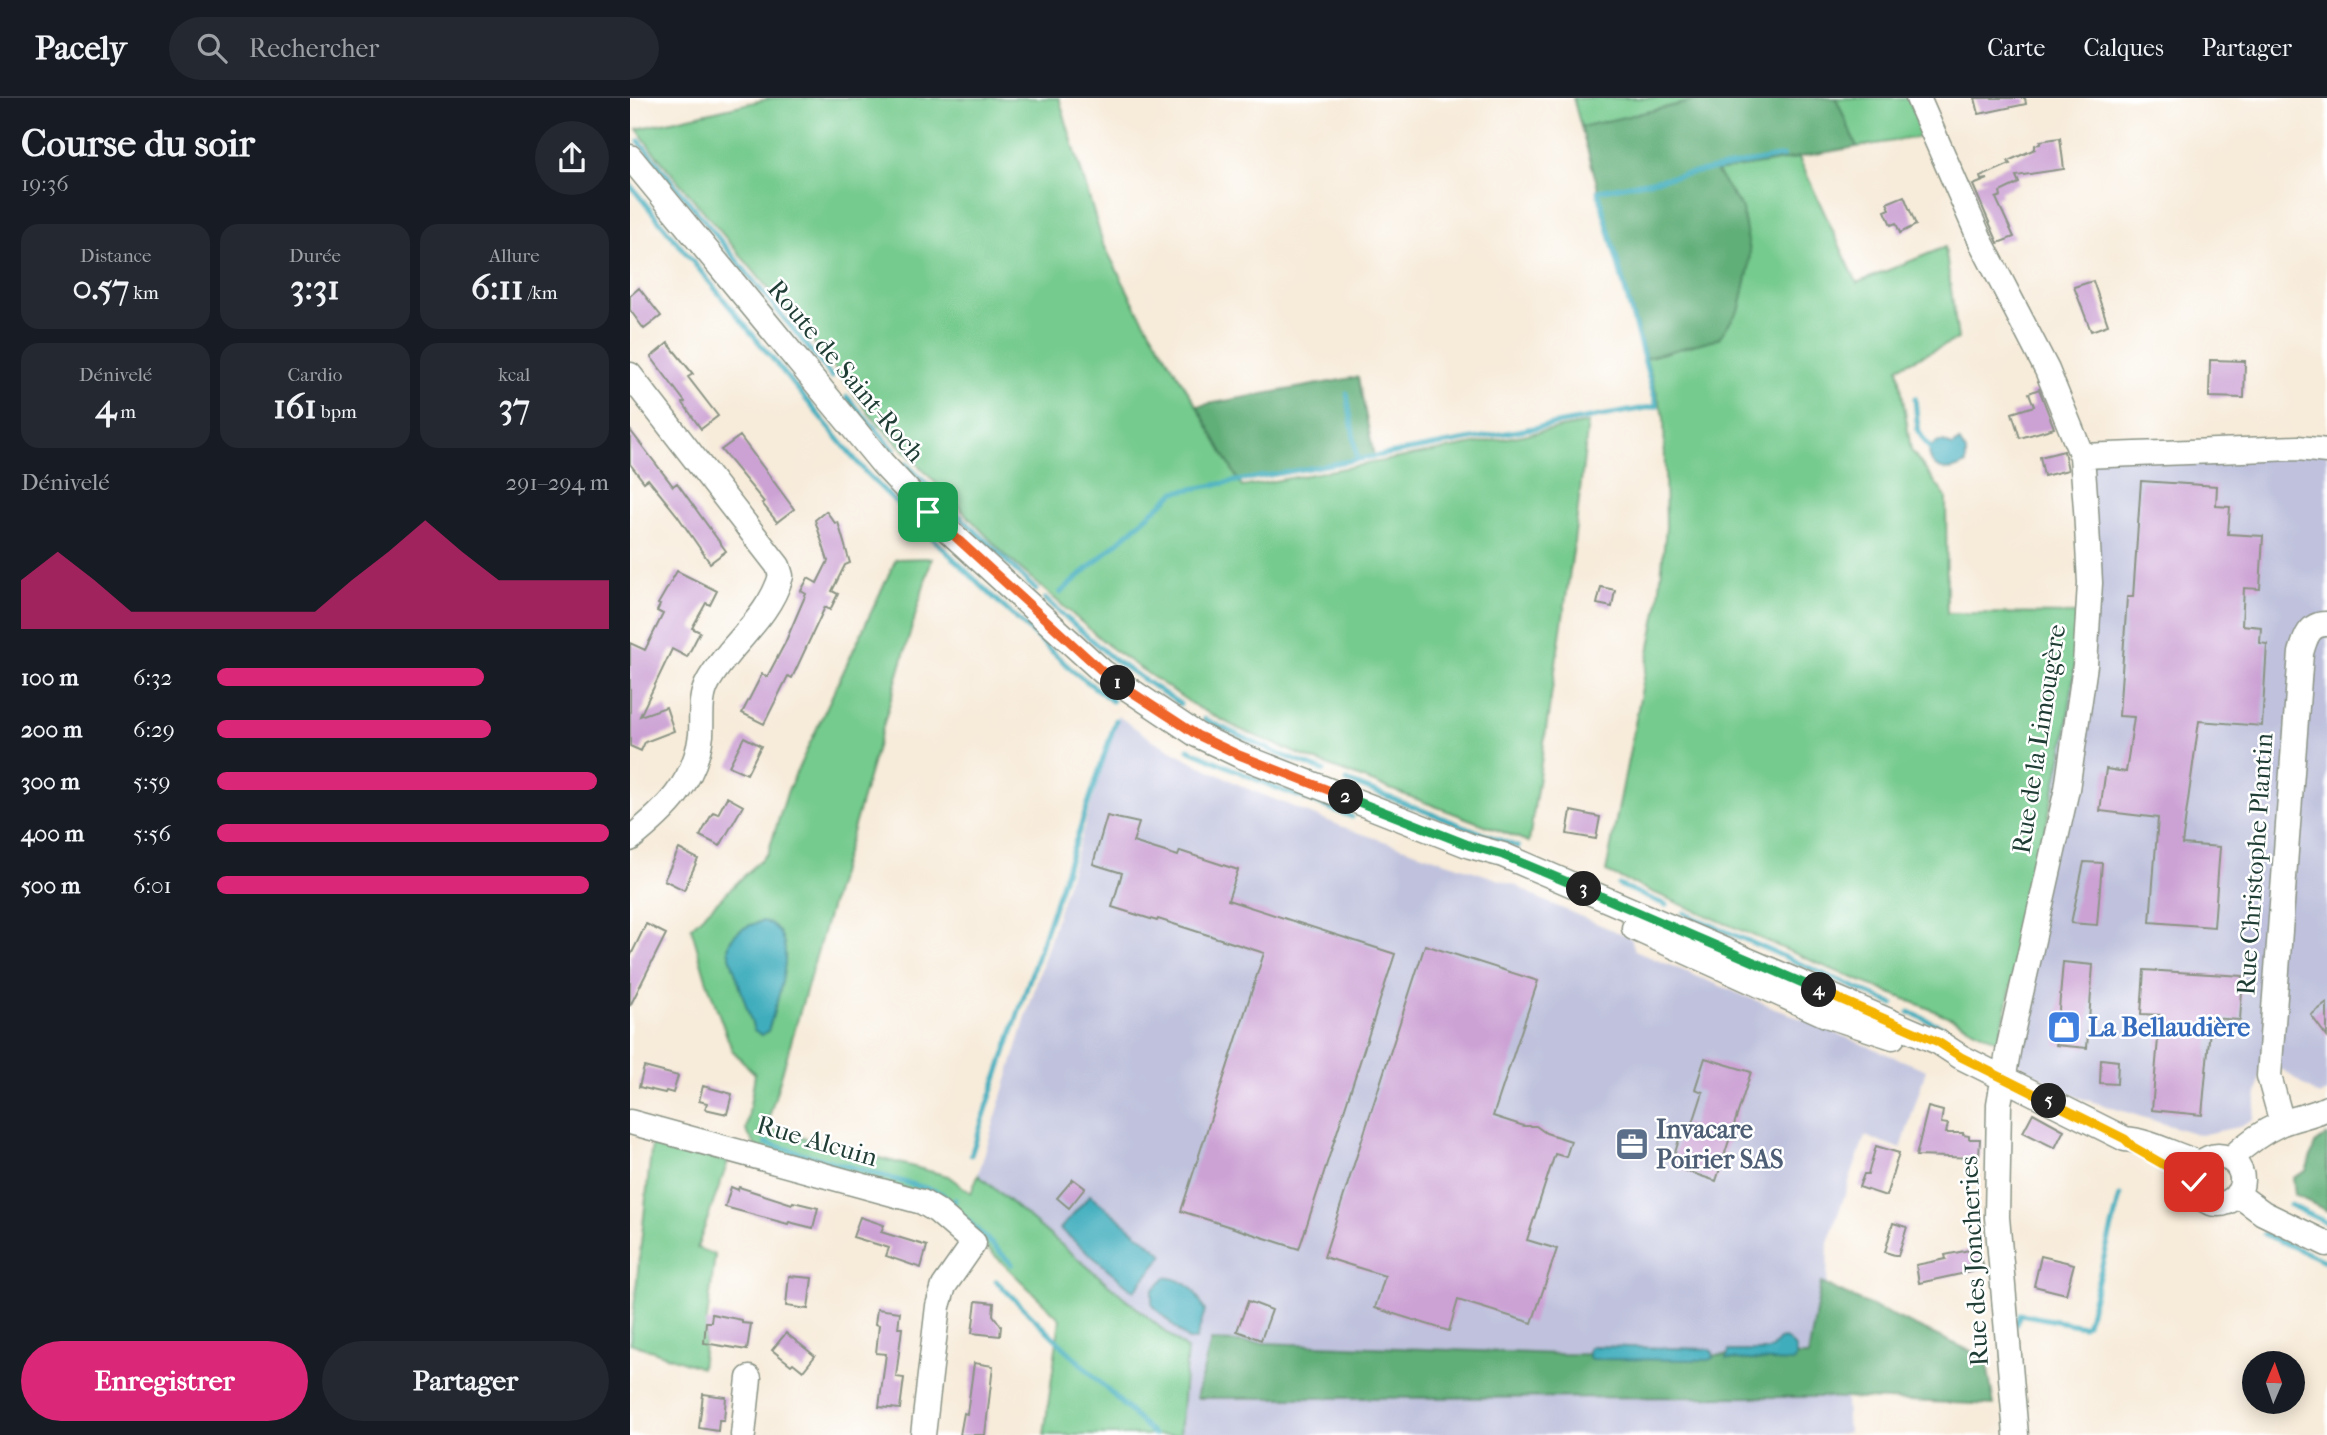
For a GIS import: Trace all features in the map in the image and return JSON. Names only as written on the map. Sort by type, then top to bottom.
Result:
[{"type":"street","name":"Rue de la Limougère","points":[[1919,98],[1982,244],[2047,370],[2082,456],[2090,583],[2085,665],[2067,789],[2003,1081]]},
{"type":"street","name":"Route de Saint-Roch","points":[[630,157],[882,463],[928,512],[1103,672],[1197,735],[1239,755],[1471,846],[1503,855],[1688,932],[1938,1042],[2003,1081],[2125,1139],[2137,1140],[2197,1172]]},
{"type":"street","points":[[630,375],[778,565],[781,576],[763,614],[718,666],[705,689],[697,757],[682,789],[670,805],[630,839]]},
{"type":"street","points":[[2082,456],[2298,448],[2327,451]]},
{"type":"street","name":"Rue Christophe Plantin","points":[[2281,1123],[2269,1076],[2301,653],[2307,633],[2320,623],[2327,624]]},
{"type":"street","name":"Rue des Joncheries","points":[[2003,1081],[1999,1104],[1997,1217],[2016,1435]]},
{"type":"street","points":[[2230,1159],[2250,1141],[2281,1123],[2314,1115],[2327,1108]]},
{"type":"street","name":"Rue Alcuin","points":[[630,1122],[744,1151],[922,1202],[937,1211],[974,1243],[944,1286],[938,1306],[923,1435]]},
{"type":"street","points":[[2215,1156],[2230,1159],[2241,1172],[2241,1188],[2236,1195],[2223,1203],[2207,1201],[2196,1189],[2197,1172],[2215,1156]]},
{"type":"street","points":[[2236,1195],[2263,1213],[2327,1244]]},
{"type":"street","points":[[743,1435],[748,1378]]},
{"type":"shaded area","points":[[2327,450],[2327,1092],[2319,1096],[2283,1070],[2261,1068],[2253,1119],[2238,1127],[2200,1135],[2074,1096],[2019,1064],[2016,1052],[2082,614],[2076,454]]},
{"type":"shaded area","points":[[1118,716],[1151,739],[1246,788],[1351,830],[1515,885],[1540,899],[1631,938],[1635,951],[1926,1070],[1901,1149],[1865,1136],[1828,1243],[1825,1374],[1844,1373],[1848,1432],[1836,1435],[1180,1435],[1187,1350],[978,1175]]},
{"type":"green space","points":[[772,98],[1059,98],[1103,243],[1137,309],[1197,406],[1242,487],[1588,423],[1573,551],[1529,842],[1298,754],[1239,729],[1195,706],[1112,649],[1006,556],[872,417],[637,129]]},
{"type":"green space","points":[[1573,98],[1707,98],[1581,127]]},
{"type":"green space","points":[[1707,98],[1836,98],[1857,147],[1716,171],[1742,209],[1750,252],[1740,308],[1719,338],[1646,358],[1581,127]]},
{"type":"green space","points":[[1836,98],[1908,98],[1926,136],[1857,147]]},
{"type":"green space","points":[[1799,158],[1857,283],[1945,247],[1958,339],[1898,367],[1911,450],[1946,497],[1947,613],[2082,614],[2065,740],[1999,1042],[1952,1018],[1606,872],[1658,606],[1666,527],[1664,417],[1646,358],[1719,338],[1742,209],[1716,171]]},
{"type":"green space","points":[[1358,377],[1374,456],[1239,482],[1197,406]]},
{"type":"green space","points":[[932,558],[766,1128],[948,1176],[971,1193],[978,1175],[1187,1350],[1180,1435],[1044,1435],[1060,1319],[939,1201],[757,1148],[746,1131],[755,1074],[732,1050],[706,979],[691,927],[768,853],[788,790],[896,559]]},
{"type":"green space","points":[[2327,1135],[2327,1211],[2295,1195],[2293,1178],[2306,1171],[2315,1144]]},
{"type":"green space","points":[[652,1143],[728,1162],[697,1248],[715,1255],[701,1368],[630,1343]]},
{"type":"green space","points":[[1821,1283],[1986,1358],[1994,1405],[1821,1397],[1196,1398],[1211,1341],[1560,1354],[1808,1356]]},
{"type":"water","points":[[1959,441],[1966,452],[1966,464],[1953,469],[1936,466],[1929,454],[1931,448],[1942,442],[1953,446]]},
{"type":"water","points":[[763,921],[776,928],[783,939],[785,953],[781,987],[768,1031],[762,1035],[754,1030],[728,950],[736,934]]},
{"type":"water","points":[[1090,1195],[1164,1255],[1134,1291],[1060,1229]]},
{"type":"water","points":[[1166,1277],[1181,1281],[1191,1288],[1205,1311],[1196,1340],[1188,1340],[1152,1305],[1152,1291]]},
{"type":"water","points":[[1785,1339],[1795,1350],[1796,1359],[1793,1362],[1726,1359],[1729,1351],[1765,1351],[1771,1349],[1779,1340]]},
{"type":"water","points":[[1592,1346],[1708,1349],[1713,1352],[1713,1358],[1591,1359],[1588,1349]]},
{"type":"building","points":[[1975,98],[2025,98],[2026,104],[1979,114]]},
{"type":"building","points":[[2060,138],[2064,169],[2016,176],[2019,183],[2000,192],[2001,196],[1996,198],[2014,237],[1998,243],[1973,185],[1988,179],[1981,180],[1980,177],[2035,149],[2035,145],[2040,144],[2040,141]]},
{"type":"building","points":[[1904,196],[1916,225],[1900,233],[1896,223],[1891,225],[1885,211],[1890,209],[1887,203]]},
{"type":"building","points":[[2093,281],[2108,325],[2091,331],[2074,287]]},
{"type":"building","points":[[639,288],[661,316],[644,329],[630,310],[630,296]]},
{"type":"building","points":[[668,343],[693,374],[688,377],[718,416],[701,429],[683,403],[685,402],[651,357]]},
{"type":"building","points":[[2210,360],[2245,361],[2244,398],[2209,397]]},
{"type":"building","points":[[2039,389],[2054,428],[2020,438],[2012,413],[2034,406],[2029,393]]},
{"type":"building","points":[[630,430],[673,486],[677,483],[726,551],[710,563],[648,479],[644,482],[630,464]]},
{"type":"building","points":[[740,436],[794,509],[777,522],[721,450]]},
{"type":"building","points":[[2064,451],[2068,470],[2044,476],[2040,457]]},
{"type":"building","points":[[2141,481],[2217,486],[2216,506],[2230,507],[2228,534],[2263,536],[2260,589],[2244,588],[2242,625],[2261,627],[2260,643],[2267,644],[2262,726],[2199,721],[2182,844],[2220,847],[2214,927],[2150,922],[2158,818],[2100,811],[2106,769],[2126,772],[2134,717],[2119,716],[2127,597],[2133,597]]},
{"type":"building","points":[[826,511],[835,523],[838,522],[850,563],[845,565],[832,591],[838,594],[830,610],[825,607],[792,678],[788,676],[764,724],[742,713],[762,674],[767,677],[785,643],[806,594],[801,591],[808,578],[817,583],[828,561],[815,520]]},
{"type":"building","points":[[677,571],[717,591],[710,605],[706,603],[692,628],[700,632],[687,657],[672,649],[640,716],[666,707],[674,731],[645,742],[641,751],[630,746],[630,643],[645,650],[663,614],[657,611],[660,605],[658,604]]},
{"type":"building","points":[[1601,587],[1615,590],[1612,607],[1597,604]]},
{"type":"building","points":[[744,737],[761,746],[747,774],[729,766]]},
{"type":"building","points":[[727,797],[743,806],[720,846],[700,836],[713,812],[718,814]]},
{"type":"building","points":[[1571,811],[1600,817],[1596,839],[1567,834]]},
{"type":"building","points":[[1107,816],[1139,823],[1133,842],[1178,856],[1180,851],[1238,870],[1228,900],[1395,954],[1299,1249],[1181,1211],[1264,953],[1112,907],[1122,873],[1093,864]]},
{"type":"building","points":[[679,849],[698,859],[684,890],[664,880]]},
{"type":"building","points":[[2084,862],[2102,863],[2097,925],[2071,923]]},
{"type":"building","points":[[646,924],[666,934],[630,1006],[630,957]]},
{"type":"building","points":[[1425,945],[1538,981],[1493,1116],[1524,1126],[1536,1126],[1546,1133],[1571,1141],[1566,1157],[1555,1154],[1527,1240],[1557,1249],[1532,1323],[1458,1300],[1449,1331],[1375,1308],[1385,1276],[1324,1257]]},
{"type":"building","points":[[2063,962],[2093,965],[2087,1048],[2056,1045]]},
{"type":"building","points":[[2144,970],[2243,976],[2240,1020],[2211,1018],[2202,1115],[2152,1110],[2160,1015],[2141,1014]]},
{"type":"building","points":[[2327,1003],[2327,1037],[2311,1015]]},
{"type":"building","points":[[1705,1058],[1751,1072],[1716,1181],[1671,1166],[1684,1123],[1692,1126],[1703,1092],[1695,1089]]},
{"type":"building","points":[[2101,1059],[2118,1061],[2117,1084],[2100,1083]]},
{"type":"building","points":[[644,1067],[678,1076],[673,1093],[639,1087]]},
{"type":"building","points":[[703,1086],[732,1094],[727,1114],[705,1109],[707,1103],[699,1101]]},
{"type":"building","points":[[1928,1107],[1943,1111],[1941,1123],[1948,1124],[1946,1133],[1963,1133],[1969,1136],[1969,1139],[1980,1139],[1979,1158],[1916,1156]]},
{"type":"building","points":[[2033,1113],[2064,1130],[2055,1148],[2023,1132]]},
{"type":"building","points":[[1876,1146],[1899,1153],[1886,1196],[1859,1187],[1864,1174],[1868,1174]]},
{"type":"building","points":[[1073,1179],[1085,1188],[1069,1208],[1057,1198]]},
{"type":"building","points":[[731,1187],[738,1190],[739,1187],[792,1204],[793,1202],[818,1208],[813,1228],[725,1207]]},
{"type":"building","points":[[860,1217],[884,1225],[881,1232],[927,1246],[921,1268],[886,1256],[889,1248],[853,1237]]},
{"type":"building","points":[[1893,1223],[1907,1227],[1898,1256],[1885,1252]]},
{"type":"building","points":[[1979,1248],[1984,1269],[1919,1283],[1916,1265]]},
{"type":"building","points":[[2041,1256],[2074,1264],[2066,1294],[2034,1286]]},
{"type":"building","points":[[789,1276],[812,1278],[808,1309],[786,1306]]},
{"type":"building","points":[[976,1301],[994,1303],[993,1315],[1001,1326],[1000,1336],[972,1333]]},
{"type":"building","points":[[1248,1301],[1272,1310],[1261,1340],[1237,1331]]},
{"type":"building","points":[[877,1309],[900,1312],[898,1328],[902,1328],[896,1377],[904,1378],[900,1409],[879,1407],[886,1354],[876,1353],[879,1325],[875,1324]]},
{"type":"building","points":[[712,1314],[751,1324],[747,1350],[704,1343],[706,1322],[711,1322]]},
{"type":"building","points":[[786,1333],[815,1356],[803,1371],[772,1350]]},
{"type":"building","points":[[974,1363],[993,1366],[985,1435],[960,1435],[964,1413],[967,1414]]},
{"type":"building","points":[[703,1394],[726,1397],[724,1420],[719,1420],[718,1431],[699,1428]]},
{"type":"waterway","points":[[639,141],[832,377]]},
{"type":"waterway","points":[[1060,593],[1175,492],[1657,406],[1598,191],[1783,156]]},
{"type":"waterway","points":[[630,185],[867,474],[995,599],[1072,670],[1112,701]]},
{"type":"waterway","points":[[1347,393],[1357,459]]},
{"type":"waterway","points":[[847,397],[894,450]]},
{"type":"waterway","points":[[1915,398],[1918,431],[1931,450]]},
{"type":"waterway","points":[[906,464],[1036,590]]},
{"type":"waterway","points":[[1045,599],[1113,659],[1180,704]]},
{"type":"waterway","points":[[1204,719],[1279,754],[1324,771]]},
{"type":"waterway","points":[[971,1155],[1116,720]]},
{"type":"waterway","points":[[1188,749],[1271,786],[1352,817]]},
{"type":"waterway","points":[[1347,781],[1518,847]]},
{"type":"waterway","points":[[1619,885],[1666,905]]},
{"type":"waterway","points":[[1684,913],[1893,1004]]},
{"type":"waterway","points":[[1909,1012],[1943,1027]]},
{"type":"waterway","points":[[765,1143],[936,1191],[952,1205]]},
{"type":"waterway","points":[[2016,1324],[2020,1314],[2083,1326],[2087,1323],[2120,1196]]},
{"type":"waterway","points":[[955,1200],[952,1205],[1012,1264]]},
{"type":"waterway","points":[[2290,1205],[2327,1223]]},
{"type":"waterway","points":[[2264,1234],[2327,1262]]},
{"type":"waterway","points":[[996,1281],[1154,1435]]},
{"type":"place","name":"La Bellaudière","points":[[2064,1027]]},
{"type":"place","name":"Invacare Poirier SAS","points":[[1632,1144]]},
{"type":"route","points":[[928,512],[1103,672],[1197,735],[1239,755],[1471,846],[1503,855],[1898,1024],[2125,1139],[2133,1147],[2194,1182]]}]
